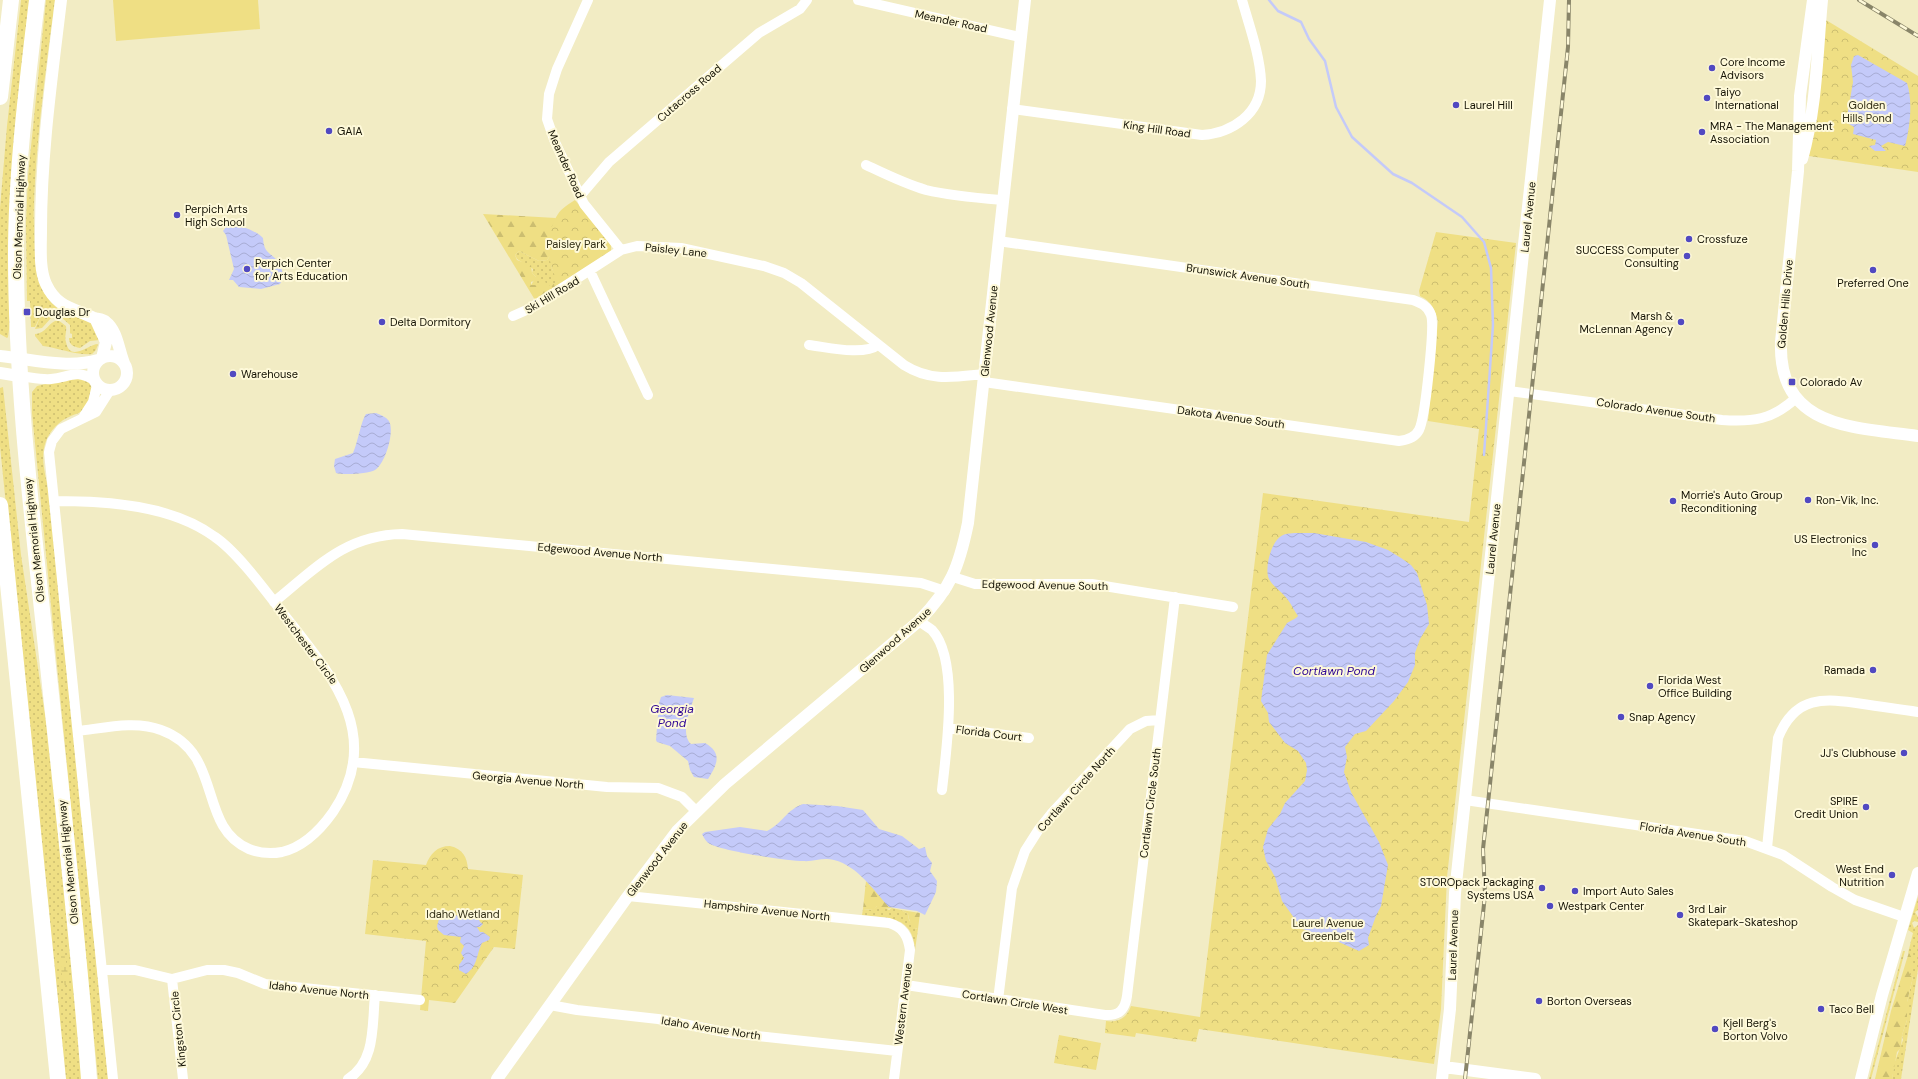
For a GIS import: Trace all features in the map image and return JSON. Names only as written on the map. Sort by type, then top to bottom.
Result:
[{"type":"highway","points":[[0,97],[11,0]]},
{"type":"highway","name":"Olson Memorial Highway","points":[[37,0],[18,185],[16,254],[18,358],[28,486],[89,1079]]},
{"type":"highway","points":[[0,505],[58,1079]]},
{"type":"highway","points":[[0,559],[7,579]]},
{"type":"street","points":[[61,0],[46,138],[42,192],[43,269],[47,285],[62,305],[71,310],[105,321],[111,328],[127,374],[126,380],[118,388],[110,390],[96,412],[84,416],[61,428],[52,441],[49,458],[55,501],[113,1079]]},
{"type":"street","name":"Meander Road","points":[[588,0],[562,57],[549,94],[547,119],[551,133],[580,196],[591,214],[621,250]]},
{"type":"street","name":"Cutacross Road","points":[[580,196],[609,162],[759,33],[800,9],[807,0]]},
{"type":"street","name":"Meander Road","points":[[858,0],[1020,37]]},
{"type":"street","name":"Glenwood Avenue","points":[[497,1079],[664,847],[696,811],[758,756],[920,621],[945,591],[953,577],[960,559],[968,523],[1025,0]]},
{"type":"street","name":"King Hill Road","points":[[1012,109],[1191,134],[1214,134],[1236,126],[1246,117],[1254,106],[1259,95],[1261,82],[1259,68],[1242,0]]},
{"type":"street","name":"Laurel Avenue","points":[[1442,1079],[1452,981],[1455,893],[1550,0]]},
{"type":"street","name":"Golden Hills Drive","points":[[1813,0],[1800,96],[1798,171],[1780,352],[1784,374],[1796,398],[1820,418],[1835,423],[1918,436]]},
{"type":"street","name":"Golden Hills Drive","points":[[1798,171],[1807,142],[1818,70],[1817,47],[1822,0]]},
{"type":"street","points":[[866,165],[905,183],[925,189],[952,195],[1002,200]]},
{"type":"street","name":"Brunswick Avenue South","points":[[998,241],[1413,300],[1424,304],[1431,316],[1432,329],[1428,376]]},
{"type":"street","name":"Paisley Lane","points":[[590,271],[621,250],[637,246],[681,248],[772,269],[801,283],[904,365],[926,376],[984,378]]},
{"type":"street","points":[[590,271],[648,395]]},
{"type":"street","name":"Ski Hill Road","points":[[513,316],[531,308],[590,271]]},
{"type":"street","points":[[84,416],[93,402],[96,382],[93,369],[100,359],[106,342],[95,318]]},
{"type":"street","points":[[809,345],[864,350],[873,349],[878,345]]},
{"type":"street","points":[[0,356],[81,363],[116,357],[124,363]]},
{"type":"street","points":[[0,373],[50,379],[82,374],[110,390]]},
{"type":"street","name":"Dakota Avenue South","points":[[984,378],[1399,441],[1407,440],[1419,431],[1423,418],[1428,376]]},
{"type":"street","name":"Colorado Avenue South","points":[[1509,390],[1722,420],[1741,421],[1756,420],[1779,412],[1796,398]]},
{"type":"street","name":"Westchester Circle","points":[[55,501],[147,508],[183,520],[212,535],[224,544],[274,602],[313,651],[340,691],[352,724],[354,742],[353,762],[342,796],[332,813],[319,828],[305,841],[291,850],[277,853],[261,852],[246,848],[228,834],[216,814],[203,773],[196,759],[187,746],[174,736],[153,728],[138,726],[78,731]]},
{"type":"street","name":"Edgewood Avenue North","points":[[274,602],[344,548],[371,538],[402,534],[921,583],[945,591]]},
{"type":"street","name":"Edgewood Avenue South","points":[[953,577],[975,584],[1092,584],[1233,607]]},
{"type":"street","name":"Cortlawn Circle South","points":[[1123,1010],[1127,996],[1175,597]]},
{"type":"street","points":[[920,621],[932,631],[944,657],[948,678],[948,728],[942,790]]},
{"type":"street","points":[[1767,848],[1778,738],[1785,722],[1795,711],[1815,701],[1828,700],[1918,712]]},
{"type":"street","name":"Cortlawn Circle North","points":[[998,1000],[1012,888],[1025,851],[1051,814],[1130,729],[1146,721],[1160,720]]},
{"type":"street","name":"Florida Court","points":[[948,728],[1029,738]]},
{"type":"street","name":"Georgia Avenue North","points":[[353,762],[606,787],[658,788],[682,797],[696,811]]},
{"type":"street","name":"Florida Avenue South","points":[[1465,800],[1735,839],[1767,848],[1799,865],[1844,894],[1871,906],[1904,917]]},
{"type":"street","points":[[1861,1079],[1904,917],[1918,873]]},
{"type":"street","name":"Hampshire Avenue North","points":[[628,896],[889,923],[903,931]]},
{"type":"street","name":"Western Avenue","points":[[894,1079],[910,950],[907,937],[903,931]]},
{"type":"street","name":"Idaho Avenue North","points":[[103,970],[135,970],[172,979],[207,970],[224,970],[238,973],[265,984],[420,1000]]},
{"type":"street","name":"Kingston Circle","points":[[172,979],[183,1079]]},
{"type":"street","name":"Cortlawn Circle West","points":[[906,985],[1104,1015],[1116,1014],[1123,1010]]},
{"type":"street","points":[[348,1079],[359,1071],[369,1054],[375,995]]},
{"type":"street","name":"Idaho Avenue North","points":[[550,1004],[576,1010],[658,1019],[730,1033],[897,1051]]},
{"type":"street","points":[[1444,1066],[1535,1079]]},
{"type":"green space","points":[[21,0],[30,0],[10,322],[7,338],[0,334],[0,208],[7,126]]},
{"type":"green space","points":[[46,0],[55,0],[37,153],[34,198],[34,239],[37,272],[45,294],[55,306],[66,313],[92,324],[100,340],[90,341],[80,348],[71,344],[69,340],[69,338],[72,338],[72,334],[70,333],[70,325],[61,317],[52,317],[42,328],[35,329],[41,315],[35,327],[31,327],[30,301],[27,301],[26,223],[28,176]]},
{"type":"green space","points":[[113,0],[258,0],[260,29],[116,41]]},
{"type":"green space","name":"Golden Hills Pond","points":[[1826,20],[1918,76],[1918,172],[1809,156]]},
{"type":"green space","name":"Paisley Park","points":[[575,200],[611,244],[611,251],[560,284],[555,277],[552,268],[549,240],[551,230],[558,214]]},
{"type":"green space","points":[[483,214],[556,218],[551,233],[550,256],[547,260],[539,261],[519,251],[515,255],[517,260],[531,265],[532,273],[536,277],[536,280],[531,282],[531,285],[537,285],[542,280],[545,281],[547,286],[554,284],[555,288],[535,300]]},
{"type":"green space","name":"Laurel Avenue Greenbelt","points":[[1436,232],[1516,243],[1447,877],[1441,1009],[1434,1064],[1199,1029],[1196,1042],[1136,1033],[1135,1037],[1105,1033],[1106,1021],[1122,1019],[1127,1014],[1131,1006],[1200,1017],[1263,493],[1469,522],[1479,429],[1428,421],[1438,321],[1432,306],[1427,300],[1420,296],[1419,291]]},
{"type":"green space","points":[[519,251],[539,261],[547,260],[550,256],[552,269],[560,284],[555,288],[531,285],[536,277],[532,273],[533,269],[517,259],[515,255]]},
{"type":"green space","points":[[58,320],[66,326],[65,340],[71,351],[80,351],[98,344],[96,350],[92,354],[81,354],[43,346],[35,334],[42,332]]},
{"type":"green space","points":[[75,377],[86,380],[92,387],[90,400],[81,411],[62,421],[52,430],[44,448],[43,462],[50,498],[108,1079],[98,1079],[32,413],[32,392],[37,386]]},
{"type":"green space","points":[[3,387],[21,555],[47,728],[56,805],[83,1079],[64,1079],[0,446],[0,388]]},
{"type":"green space","name":"Idaho Wetland","points":[[450,846],[458,849],[464,854],[468,869],[523,875],[515,949],[494,947],[455,1003],[429,1000],[428,1011],[420,1010],[426,941],[365,934],[373,860],[426,865],[435,851],[441,847]]},
{"type":"green space","points":[[866,881],[892,908],[884,909],[881,906],[877,906],[873,910],[863,909]]},
{"type":"green space","points":[[1918,897],[1918,910],[1915,912],[1918,917],[1918,922],[1914,921],[1912,923],[1914,928],[1918,925],[1918,969],[1901,1079],[1892,1079],[1894,1064],[1903,1040],[1902,1035],[1907,1020],[1907,1002],[1913,977],[1910,975],[1909,952],[1908,953],[1913,933],[1908,930]]},
{"type":"green space","points":[[877,906],[882,906],[889,910],[892,908],[901,910],[908,914],[909,920],[916,929],[918,929],[915,950],[910,931],[898,921],[890,918],[862,915],[863,909],[872,910]]},
{"type":"green space","points":[[901,910],[920,913],[918,929],[912,926],[908,914]]},
{"type":"green space","points":[[1903,951],[1905,951],[1871,1079],[1869,1079]]},
{"type":"green space","points":[[62,952],[67,969],[67,983],[65,986],[62,977],[60,954]]},
{"type":"green space","points":[[1909,952],[1912,959],[1910,975],[1913,977],[1907,1002],[1907,1020],[1902,1035],[1901,1048],[1897,1052],[1892,1079],[1875,1079],[1891,1011]]},
{"type":"green space","points":[[1059,1035],[1101,1043],[1096,1070],[1054,1063]]},
{"type":"water","name":"Golden Hills Pond","points":[[1858,55],[1907,83],[1910,98],[1910,114],[1905,146],[1888,142],[1881,146],[1886,151],[1875,151],[1869,146],[1875,145],[1876,140],[1853,134],[1854,127],[1844,121],[1847,117],[1853,82],[1851,65],[1854,56]]},
{"type":"water","points":[[230,222],[252,230],[263,238],[265,248],[282,269],[284,276],[280,284],[261,289],[239,287],[233,280],[229,280],[234,269],[226,235],[223,231]]},
{"type":"water","points":[[376,413],[386,418],[391,426],[388,447],[379,467],[372,471],[356,474],[336,473],[334,466],[335,459],[353,453],[366,414]]},
{"type":"water","name":"Cortlawn Pond","points":[[1292,533],[1314,533],[1366,542],[1388,550],[1401,558],[1411,565],[1417,573],[1427,605],[1429,624],[1420,639],[1415,653],[1415,665],[1408,682],[1394,701],[1366,731],[1355,734],[1345,747],[1347,757],[1344,772],[1351,792],[1379,842],[1388,865],[1381,906],[1368,938],[1369,945],[1359,951],[1323,935],[1312,936],[1306,930],[1302,929],[1282,901],[1275,877],[1266,861],[1263,847],[1268,829],[1280,814],[1285,803],[1305,781],[1307,770],[1306,763],[1298,751],[1285,743],[1269,722],[1268,713],[1261,701],[1267,655],[1287,623],[1298,616],[1286,597],[1273,585],[1269,579],[1267,569],[1268,562],[1272,548],[1283,535]]},
{"type":"water","name":"Georgia Pond","points":[[667,695],[694,698],[688,715],[686,734],[691,744],[705,743],[711,747],[716,755],[716,764],[708,779],[694,777],[690,770],[688,761],[670,746],[657,742],[656,740],[659,703],[661,697]]},
{"type":"water","points":[[803,804],[837,806],[863,810],[879,829],[902,836],[919,849],[925,847],[927,856],[932,863],[930,871],[937,881],[936,892],[925,915],[917,911],[889,907],[858,873],[843,863],[830,859],[795,861],[741,852],[710,844],[706,841],[702,834],[705,832],[740,827],[767,831],[792,810]]},
{"type":"water","points":[[465,910],[473,912],[474,919],[478,917],[480,922],[483,924],[480,927],[477,927],[480,932],[483,932],[490,937],[489,940],[482,943],[475,964],[466,974],[459,970],[459,965],[464,958],[461,953],[464,946],[460,942],[461,937],[444,935],[438,930],[437,926],[441,912],[460,916],[461,911]]},
{"type":"waterway","points":[[1269,0],[1278,11],[1301,22],[1309,39],[1325,61],[1336,107],[1352,137],[1393,174],[1412,183],[1462,217],[1484,242],[1491,268],[1493,325],[1484,455]]},
{"type":"railway","points":[[1465,1079],[1485,895],[1483,849],[1568,47],[1569,0]]},
{"type":"railway","points":[[1859,0],[1918,36]]},
{"type":"place","name":"Core Income Advisors","points":[[1712,68]]},
{"type":"place","name":"Taiyo International","points":[[1707,98]]},
{"type":"place","name":"Laurel Hill","points":[[1456,105]]},
{"type":"place","name":"GAIA","points":[[329,131]]},
{"type":"place","name":"MRA - The Management Association","points":[[1702,132]]},
{"type":"place","name":"Perpich Arts High School","points":[[177,215]]},
{"type":"place","name":"Crossfuze","points":[[1689,239]]},
{"type":"place","name":"SUCCESS Computer Consulting","points":[[1687,256]]},
{"type":"place","name":"Perpich Center for Arts Education","points":[[247,269]]},
{"type":"place","name":"Preferred One","points":[[1873,270]]},
{"type":"place","name":"Douglas Dr","points":[[27,312]]},
{"type":"place","name":"Delta Dormitory","points":[[382,322]]},
{"type":"place","name":"Marsh & McLennan Agency","points":[[1681,322]]},
{"type":"place","name":"Warehouse","points":[[233,374]]},
{"type":"place","name":"Colorado Av","points":[[1792,382]]},
{"type":"place","name":"Ron-Vik, Inc.","points":[[1808,500]]},
{"type":"place","name":"Morrie's Auto Group Reconditioning","points":[[1673,501]]},
{"type":"place","name":"US Electronics Inc","points":[[1875,545]]},
{"type":"place","name":"Ramada","points":[[1873,670]]},
{"type":"place","name":"Florida West Office Building","points":[[1650,686]]},
{"type":"place","name":"Snap Agency","points":[[1621,717]]},
{"type":"place","name":"JJ's Clubhouse","points":[[1904,753]]},
{"type":"place","name":"SPIRE Credit Union","points":[[1866,807]]},
{"type":"place","name":"West End Nutrition","points":[[1892,875]]},
{"type":"place","name":"STOROpack Packaging Systems USA","points":[[1542,888]]},
{"type":"place","name":"Import Auto Sales","points":[[1575,891]]},
{"type":"place","name":"Westpark Center","points":[[1550,906]]},
{"type":"place","name":"3rd Lair Skatepark-Skateshop","points":[[1680,915]]},
{"type":"place","name":"Borton Overseas","points":[[1539,1001]]},
{"type":"place","name":"Taco Bell","points":[[1821,1009]]},
{"type":"place","name":"Kjell Berg's Borton Volvo","points":[[1715,1029]]}]
